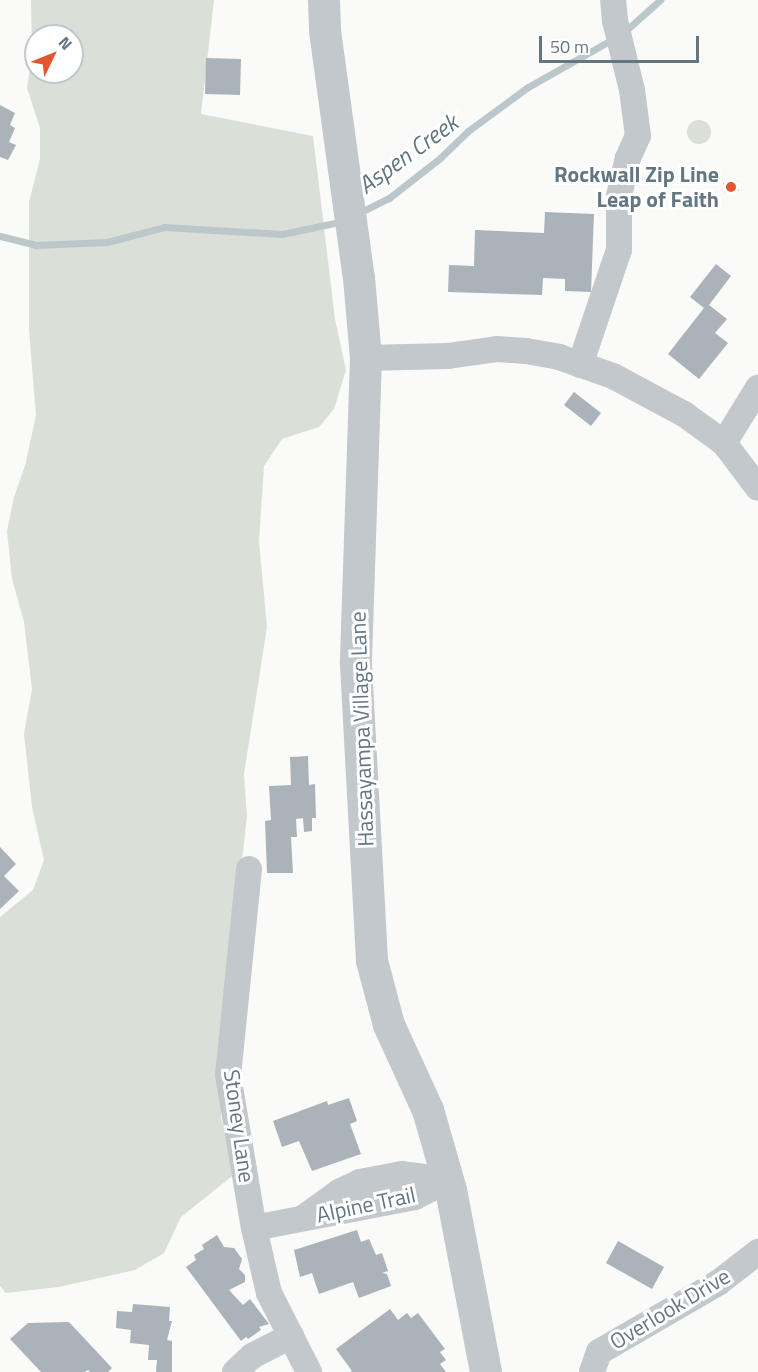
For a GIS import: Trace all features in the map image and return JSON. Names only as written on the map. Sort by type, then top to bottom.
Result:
[{"type":"street","name":"Hassayampa Village Lane","points":[[324,0],[325,31],[351,217],[366,358],[356,664],[372,961],[389,1025],[428,1110],[448,1180],[486,1372]]},
{"type":"street","points":[[579,365],[619,250],[620,196],[628,158],[638,136],[632,90],[614,10]]},
{"type":"street","points":[[366,358],[448,356],[497,349],[526,351],[613,376],[658,398],[724,443],[758,488]]},
{"type":"street","points":[[724,443],[758,388]]},
{"type":"street","name":"Stoney Lane","points":[[249,869],[228,1075],[254,1228],[269,1293],[309,1372]]},
{"type":"street","name":"Alpine Trail","points":[[254,1228],[303,1218],[339,1192],[360,1182],[402,1174],[448,1180]]},
{"type":"street","name":"Overlook Drive","points":[[592,1372],[599,1352],[718,1283],[758,1252]]},
{"type":"street","points":[[236,1372],[252,1356],[291,1336]]},
{"type":"shaded area","points":[[31,0],[214,0],[201,114],[313,136],[335,319],[346,370],[334,409],[319,427],[282,439],[264,466],[259,541],[267,627],[244,774],[247,816],[221,1050],[221,1118],[236,1173],[181,1217],[164,1253],[135,1270],[59,1287],[6,1293],[0,1286],[0,917],[33,890],[44,860],[32,807],[24,734],[32,689],[24,622],[12,579],[7,531],[36,415],[29,330],[29,202],[40,159],[40,128],[28,84],[84,84],[84,24],[31,24]]},
{"type":"shaded area","points":[[699,120],[708,123],[711,132],[708,141],[699,144],[690,141],[687,132],[690,123]]},
{"type":"building","points":[[206,58],[241,59],[240,95],[205,94]]},
{"type":"building","points":[[0,105],[15,113],[10,125],[15,128],[9,142],[16,145],[8,160],[0,157]]},
{"type":"building","name":"Rockwall Zip Line Leap of Faith","points":[[737,181],[739,191],[725,193],[723,183]]},
{"type":"building","points":[[545,212],[594,214],[591,292],[565,291],[565,279],[543,278],[542,295],[448,292],[449,265],[474,266],[475,230],[544,233]]},
{"type":"building","points":[[716,264],[731,276],[709,305],[727,319],[715,333],[728,343],[699,379],[668,354],[704,308],[690,297]]},
{"type":"building","points":[[574,392],[601,413],[591,426],[564,405]]},
{"type":"building","points":[[308,756],[309,785],[315,784],[316,818],[312,818],[312,831],[304,832],[303,818],[296,819],[297,837],[291,837],[293,873],[267,873],[265,821],[271,820],[269,786],[291,785],[290,757]]},
{"type":"building","points":[[0,847],[16,864],[4,876],[19,891],[0,909]]},
{"type":"building","points":[[349,1098],[357,1121],[350,1124],[361,1154],[312,1171],[299,1141],[282,1147],[273,1121],[327,1101],[328,1105]]},
{"type":"building","points":[[357,1230],[361,1242],[369,1239],[376,1255],[382,1253],[388,1271],[382,1273],[387,1274],[391,1286],[359,1298],[353,1282],[319,1294],[312,1273],[300,1277],[294,1250]]},
{"type":"building","points":[[217,1235],[224,1247],[234,1248],[242,1259],[239,1269],[245,1275],[245,1282],[229,1290],[243,1305],[250,1299],[269,1324],[259,1327],[261,1330],[241,1341],[186,1267],[196,1260],[194,1255],[204,1249],[202,1245]]},
{"type":"building","points":[[618,1241],[664,1267],[652,1289],[606,1263]]},
{"type":"building","points":[[133,1304],[170,1307],[169,1321],[172,1321],[167,1340],[172,1341],[172,1372],[156,1372],[157,1360],[148,1360],[149,1345],[130,1343],[131,1330],[116,1328],[117,1311],[132,1312]]},
{"type":"building","points":[[390,1309],[398,1320],[407,1313],[411,1318],[418,1313],[445,1349],[440,1352],[446,1360],[440,1364],[446,1372],[350,1372],[352,1371],[336,1349]]},
{"type":"building","points":[[69,1322],[112,1368],[108,1372],[88,1370],[85,1372],[41,1372],[10,1339],[28,1323]]},
{"type":"waterway","name":"Aspen Creek","points":[[623,33],[660,0]]},
{"type":"waterway","name":"Aspen Creek","points":[[359,213],[389,198],[440,158],[468,131],[528,87],[613,39]]},
{"type":"waterway","name":"Aspen Creek","points":[[0,236],[35,245],[107,242],[164,227],[282,234],[344,221]]},
{"type":"place","name":"Rockwall Zip Line Leap of Faith","points":[[731,187]]}]
